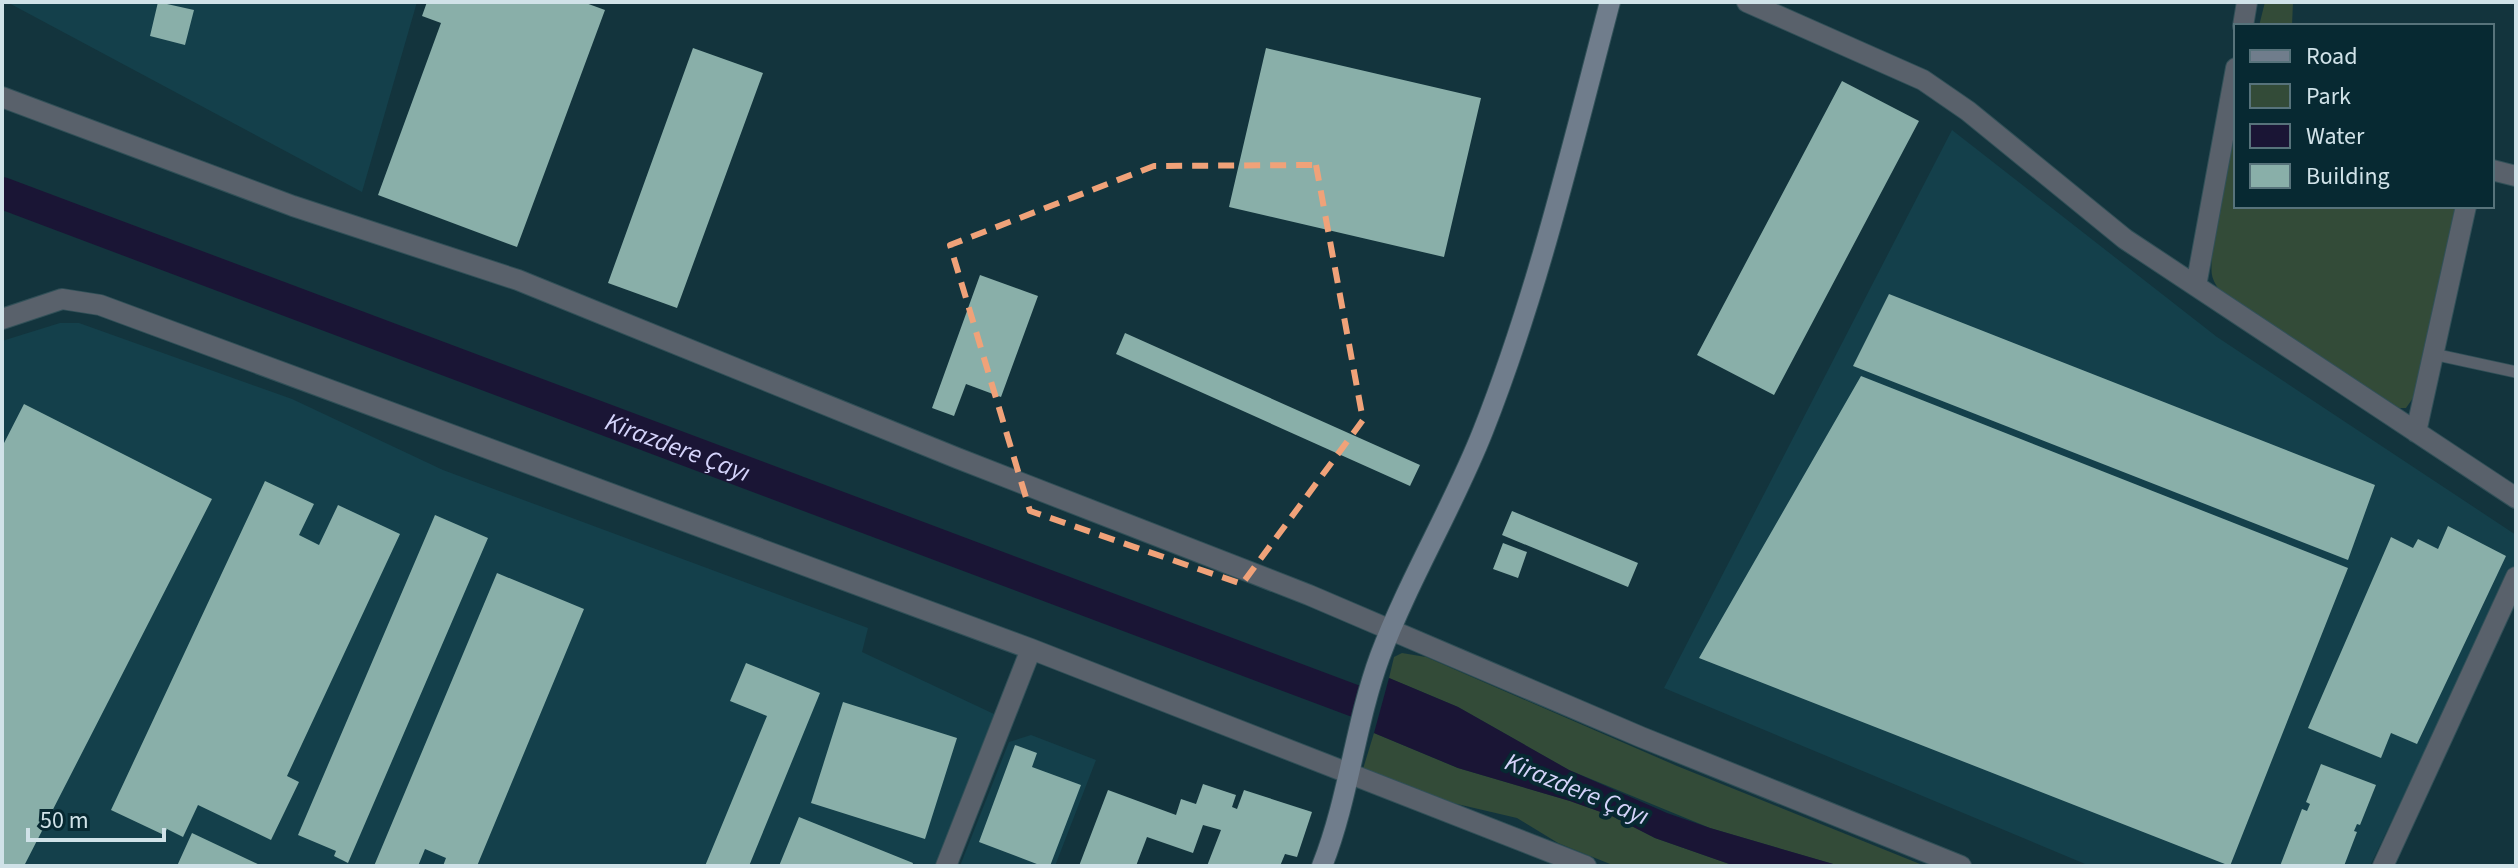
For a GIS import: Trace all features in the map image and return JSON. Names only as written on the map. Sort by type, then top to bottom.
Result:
[{"type":"street","points":[[1322,866],[1380,658],[1483,432],[1525,313],[1545,252],[1610,2]]},
{"type":"street","points":[[1747,2],[1923,80],[1968,111],[2125,239],[2516,498]]},
{"type":"street","points":[[2243,24],[2247,2]]},
{"type":"street","points":[[2196,286],[2234,90]]},
{"type":"street","points":[[2,97],[293,206],[518,280],[957,458],[1309,595],[1655,743],[1961,866]]},
{"type":"street","points":[[2494,170],[2516,176]]},
{"type":"street","points":[[2416,432],[2466,208]]},
{"type":"street","points":[[2,319],[62,299],[100,305],[1031,649],[1586,866]]},
{"type":"street","points":[[2383,866],[2516,577]]},
{"type":"street","points":[[946,866],[1031,649]]},
{"type":"lane","points":[[2433,354],[2516,372]]},
{"type":"highlighted area","points":[[1316,165],[1363,420],[1242,584],[1030,511],[950,245],[1154,166]]},
{"type":"shaded area","points":[[7,2],[417,2],[362,192]]},
{"type":"shaded area","points":[[1952,130],[2217,337],[2516,535],[2516,562],[2370,866],[2090,866],[1664,688]]},
{"type":"shaded area","points":[[60,323],[79,323],[292,399],[443,470],[868,628],[862,652],[994,714],[935,866],[2,866],[2,341]]},
{"type":"shaded area","points":[[1031,735],[1096,760],[1055,866],[960,866],[1009,742]]},
{"type":"green space","points":[[2265,2],[2293,2],[2292,24],[2260,24]]},
{"type":"green space","points":[[2234,141],[2234,208],[2456,208],[2418,379],[2413,398],[2406,408],[2396,408],[2220,292],[2212,275],[2213,247]]},
{"type":"green space","points":[[1402,653],[1426,657],[1677,766],[1925,866],[1840,866],[1710,828],[1569,770],[1458,707],[1389,678],[1394,657]]},
{"type":"green space","points":[[1374,733],[1458,768],[1612,816],[1655,838],[1735,866],[1615,866],[1558,843],[1517,818],[1440,800],[1363,769]]},
{"type":"water","points":[[1389,678],[1458,707],[1569,770],[1667,813],[1840,866],[1735,866],[1655,838],[1612,816],[1458,768],[1374,733]]},
{"type":"building","points":[[158,2],[194,10],[185,45],[150,36]]},
{"type":"building","points":[[427,2],[583,2],[605,10],[517,247],[378,195],[441,23],[422,16]]},
{"type":"building","points":[[693,48],[763,73],[677,308],[608,283]]},
{"type":"building","points":[[1266,48],[1481,98],[1444,257],[1229,207]]},
{"type":"building","points":[[1842,81],[1919,121],[1774,395],[1697,355]]},
{"type":"building","points":[[980,275],[1038,296],[1001,397],[966,384],[954,416],[932,408]]},
{"type":"building","points":[[1889,294],[2375,485],[2348,560],[1853,366]]},
{"type":"building","points":[[1125,333],[1420,465],[1410,486],[1116,354]]},
{"type":"building","points":[[1861,376],[2348,568],[2230,866],[1699,658]]},
{"type":"building","points":[[24,404],[212,499],[24,866],[2,866],[2,447]]},
{"type":"building","points":[[265,481],[314,504],[299,535],[319,545],[338,505],[400,534],[287,776],[299,782],[271,840],[198,805],[183,837],[167,829],[164,835],[111,810]]},
{"type":"building","points":[[1512,511],[1638,563],[1628,587],[1502,535]]},
{"type":"building","points":[[435,515],[488,538],[348,863],[334,856],[336,851],[298,835]]},
{"type":"building","points":[[2448,526],[2506,556],[2417,744],[2391,733],[2381,758],[2308,728],[2391,537],[2413,548],[2418,539],[2438,549]]},
{"type":"building","points":[[1503,543],[1527,552],[1518,578],[1493,569]]},
{"type":"building","points":[[497,573],[584,609],[477,866],[443,866],[446,858],[425,849],[418,866],[374,866]]},
{"type":"building","points":[[746,663],[820,693],[749,866],[705,866],[767,716],[730,701]]},
{"type":"building","points":[[843,702],[957,738],[925,839],[811,803]]},
{"type":"building","points":[[1015,745],[1037,753],[1032,767],[1081,785],[1050,866],[1042,866],[979,842]]},
{"type":"building","points":[[2321,764],[2376,785],[2360,825],[2357,824],[2354,831],[2357,832],[2344,866],[2280,866],[2302,809],[2307,811],[2310,804],[2306,802]]},
{"type":"building","points":[[1203,784],[1236,795],[1232,807],[1237,809],[1244,790],[1312,812],[1297,857],[1285,854],[1280,866],[1207,866],[1221,830],[1203,825],[1193,853],[1147,837],[1136,866],[1079,866],[1108,790],[1176,815],[1181,799],[1196,804]]},
{"type":"building","points":[[799,817],[913,863],[912,866],[779,866]]},
{"type":"building","points":[[192,833],[262,866],[177,866]]},
{"type":"waterway","name":"Kirazdere Çayı","points":[[2,193],[1355,701]]}]
